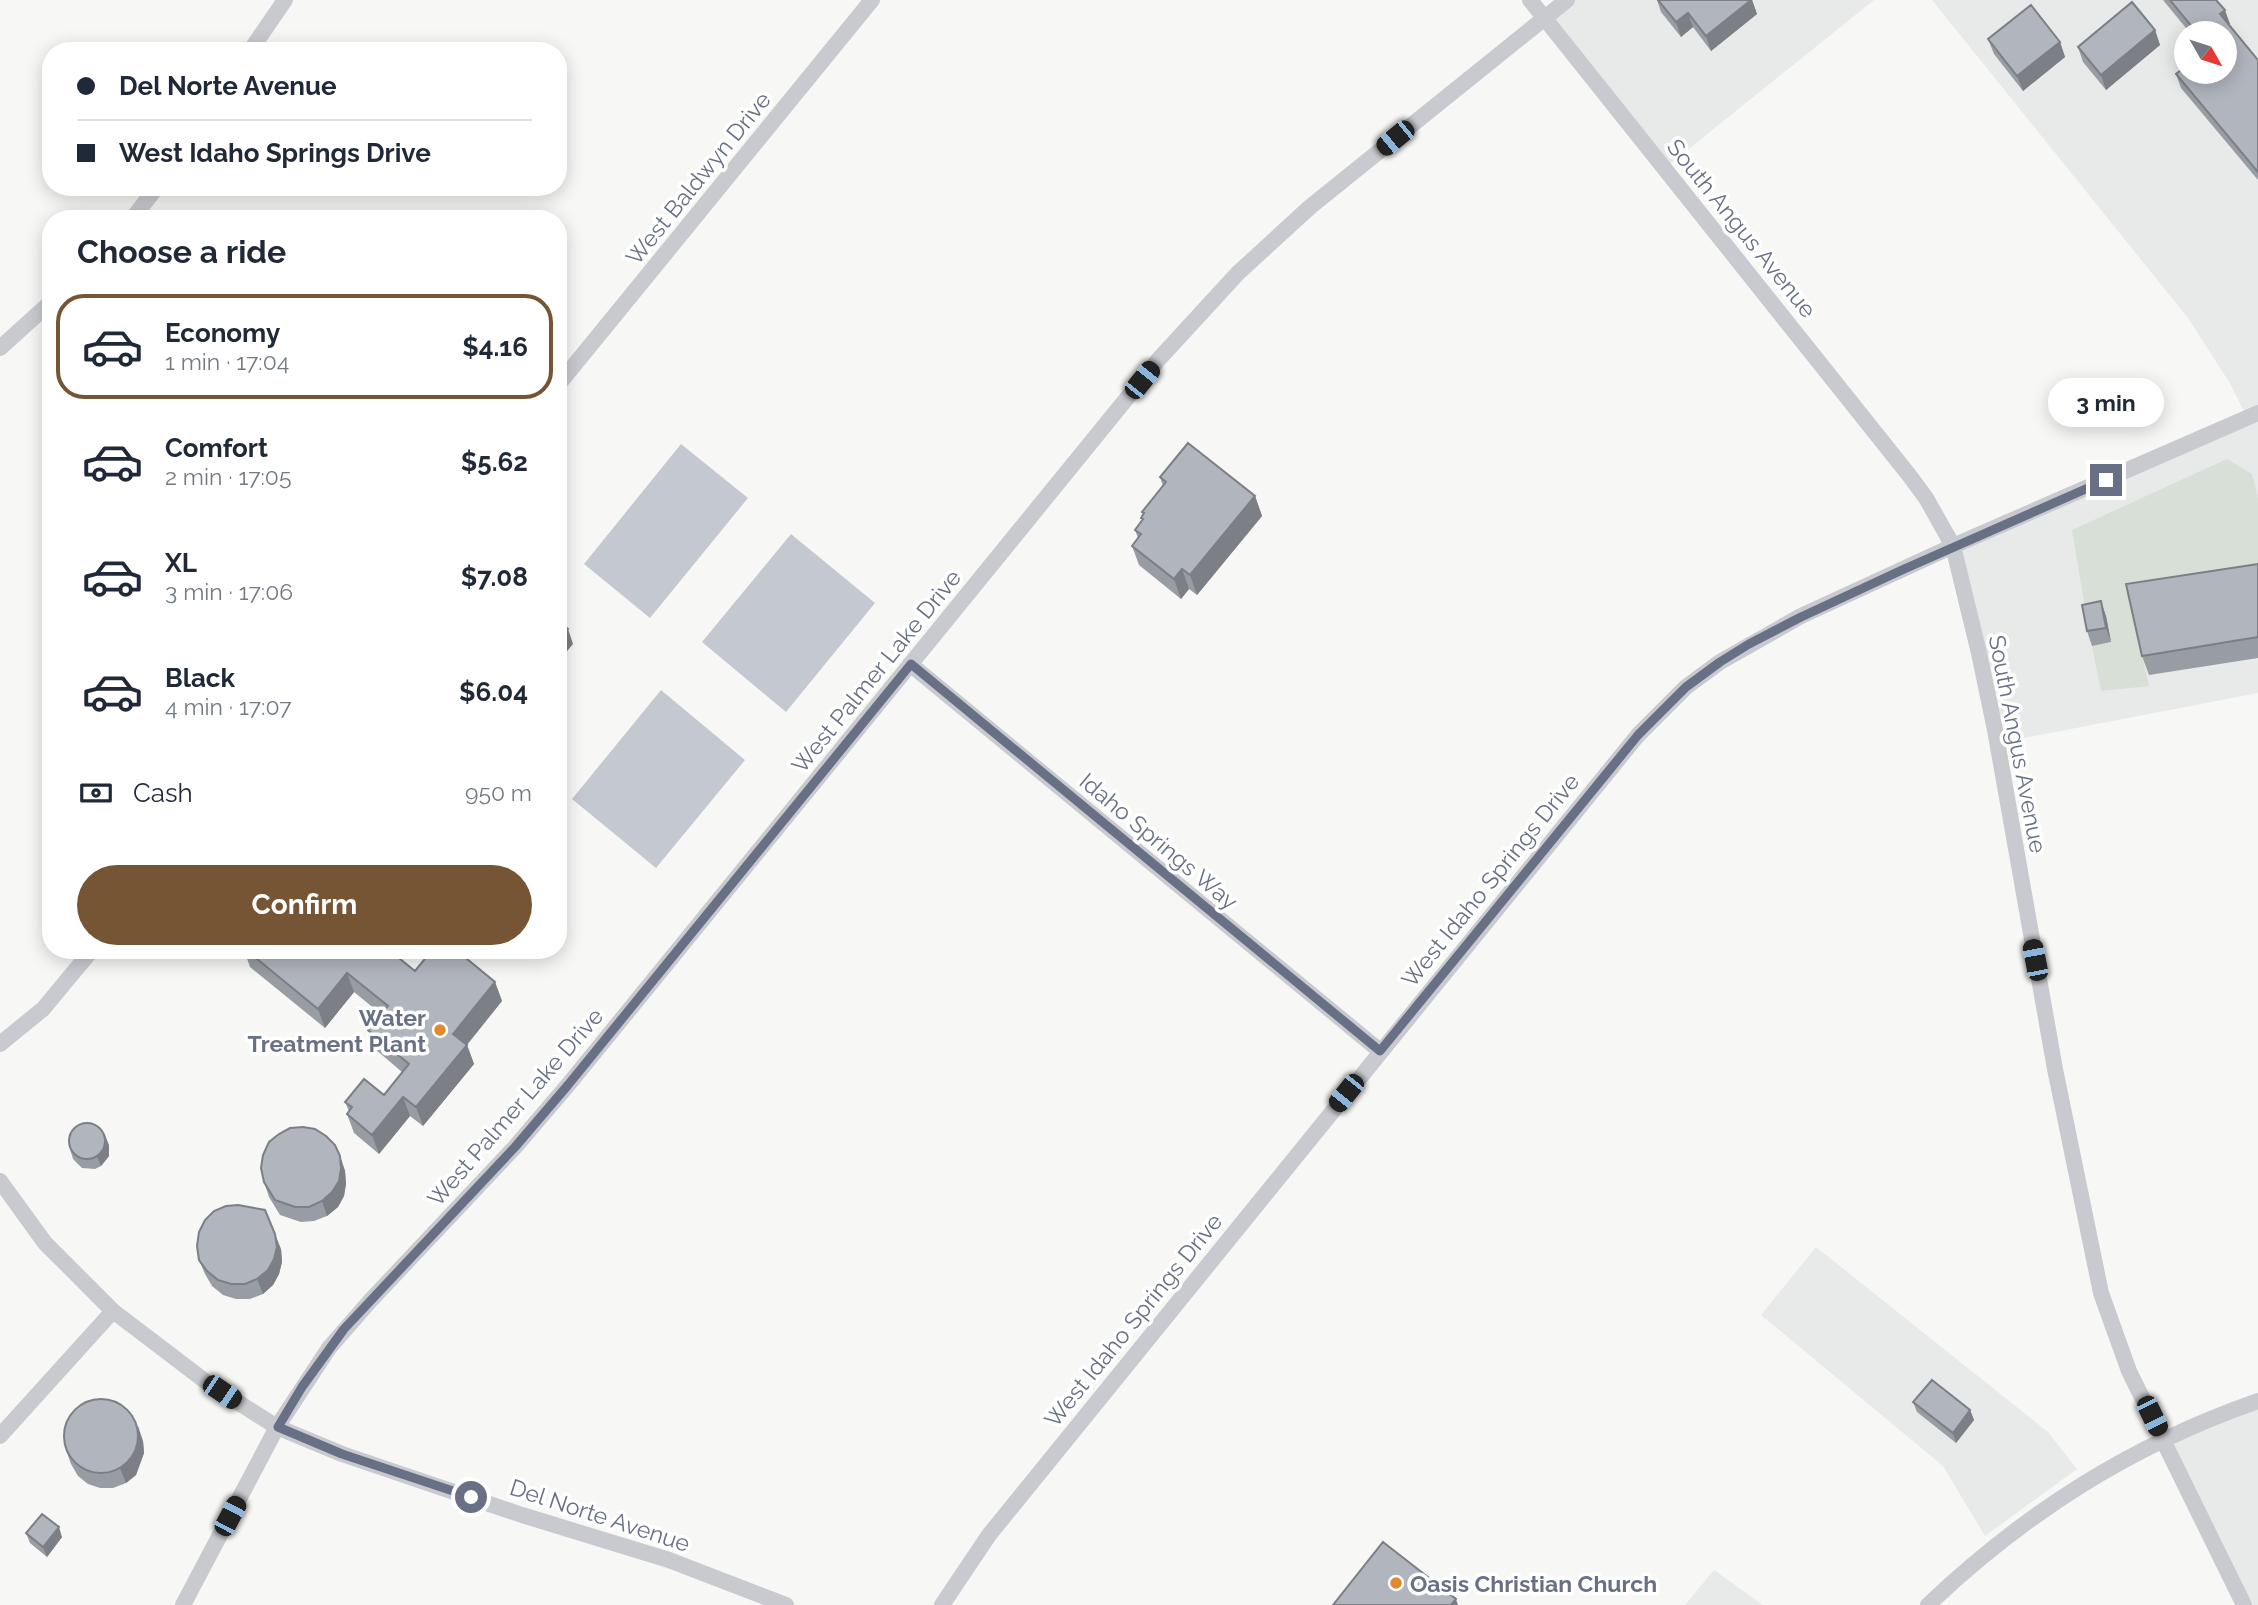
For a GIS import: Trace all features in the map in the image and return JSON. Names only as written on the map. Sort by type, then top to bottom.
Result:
[{"type":"street","points":[[256,42],[285,0]]},
{"type":"street","name":"West Baldwyn Drive","points":[[567,374],[872,0]]},
{"type":"street","name":"South Angus Avenue","points":[[1530,0],[1909,475],[1926,498],[1953,546],[1995,730],[2055,1069],[2093,1261],[2129,1371],[2244,1605]]},
{"type":"street","name":"West Palmer Lake Drive","points":[[183,1605],[278,1427],[302,1387],[344,1329],[515,1147],[559,1096],[1158,360],[1238,273],[1310,207],[1567,0]]},
{"type":"street","points":[[139,210],[150,196]]},
{"type":"street","points":[[0,348],[42,310]]},
{"type":"street","name":"West Idaho Springs Drive","points":[[943,1605],[989,1535],[1380,1051],[1638,735],[1686,687],[1720,662],[1790,622],[1953,546],[2258,413]]},
{"type":"street","name":"Idaho Springs Way","points":[[911,664],[1380,1051]]},
{"type":"street","points":[[0,1044],[43,1009],[85,959]]},
{"type":"street","name":"Del Norte Avenue","points":[[0,1181],[45,1243],[113,1311],[209,1384],[278,1427],[342,1454],[669,1560],[786,1605]]},
{"type":"street","points":[[0,1436],[113,1311]]},
{"type":"street","points":[[1928,1605],[1962,1573],[2037,1514],[2110,1467],[2163,1438],[2258,1401]]},
{"type":"shaded area","points":[[1567,0],[1874,0],[1665,168],[1545,18]]},
{"type":"shaded area","points":[[1932,0],[2258,0],[2258,693],[1998,743],[1953,546],[2247,418],[2231,385],[2188,318]]},
{"type":"shaded area","points":[[681,444],[748,498],[650,618],[584,564]]},
{"type":"shaded area","points":[[2227,459],[2252,474],[2258,498],[2258,583],[2130,603],[2149,686],[2101,691],[2092,646],[2111,642],[2106,616],[2087,620],[2072,530]]},
{"type":"shaded area","points":[[791,534],[875,603],[786,712],[702,642]]},
{"type":"shaded area","points":[[661,690],[745,760],[656,868],[572,799]]},
{"type":"shaded area","points":[[1816,1247],[2048,1432],[2077,1469],[1985,1536],[1943,1466],[1761,1315]]},
{"type":"shaded area","points":[[2258,1401],[2258,1605],[2244,1605],[2163,1438]]},
{"type":"shaded area","points":[[1714,1570],[1763,1605],[1685,1605]]},
{"type":"building","points":[[1658,0],[1751,0],[1706,36],[1688,13],[1676,22]]},
{"type":"building","points":[[2170,0],[2216,0],[2225,10],[2220,14],[2226,21],[2187,21]]},
{"type":"building","points":[[2132,2],[2155,30],[2101,75],[2078,47]]},
{"type":"building","points":[[2031,5],[2060,42],[2017,76],[1988,39]]},
{"type":"building","points":[[2237,35],[2258,60],[2258,172],[2184,84],[2237,84]]},
{"type":"building","points":[[1188,443],[1255,496],[1190,575],[1182,569],[1174,579],[1132,546],[1141,534],[1135,530],[1143,519],[1142,512],[1166,482],[1160,477]]},
{"type":"building","points":[[2258,564],[2258,637],[2142,656],[2126,584]]},
{"type":"building","points":[[2101,601],[2106,628],[2087,631],[2082,605]]},
{"type":"building","points":[[257,959],[400,959],[415,971],[425,959],[467,959],[495,982],[453,1034],[467,1045],[416,1107],[403,1097],[372,1135],[347,1114],[352,1107],[345,1102],[364,1079],[384,1095],[409,1064],[368,1030],[388,1006],[347,973],[318,1009]]},
{"type":"building","points":[[87,1123],[100,1128],[105,1141],[100,1154],[87,1159],[74,1154],[69,1141],[74,1128]]},
{"type":"building","points":[[290,1128],[315,1129],[335,1145],[340,1156],[341,1169],[339,1181],[322,1201],[309,1207],[295,1207],[275,1200],[264,1182],[261,1168],[269,1142]]},
{"type":"building","points":[[238,1205],[265,1210],[275,1234],[277,1247],[268,1270],[257,1279],[245,1284],[231,1284],[218,1280],[207,1271],[199,1260],[197,1246],[199,1232],[214,1211]]},
{"type":"building","points":[[1932,1380],[1970,1410],[1953,1433],[1913,1402]]},
{"type":"building","points":[[94,1399],[108,1399],[122,1405],[132,1415],[138,1436],[136,1450],[122,1467],[108,1473],[94,1473],[80,1467],[70,1457],[64,1443],[64,1429],[70,1415],[80,1405]]},
{"type":"building","points":[[42,1514],[59,1527],[43,1547],[26,1533]]},
{"type":"building","points":[[1383,1542],[1456,1599],[1451,1605],[1333,1605]]},
{"type":"place","name":"Water Treatment Plant","points":[[440,1030]]},
{"type":"place","name":"Oasis Christian Church","points":[[1396,1583]]},
{"type":"route","points":[[471,1497],[342,1454],[278,1427],[302,1387],[344,1329],[515,1147],[568,1085],[911,664],[1380,1051],[1638,735],[1686,687],[1749,644],[1801,617],[1953,546],[2106,480]]}]
